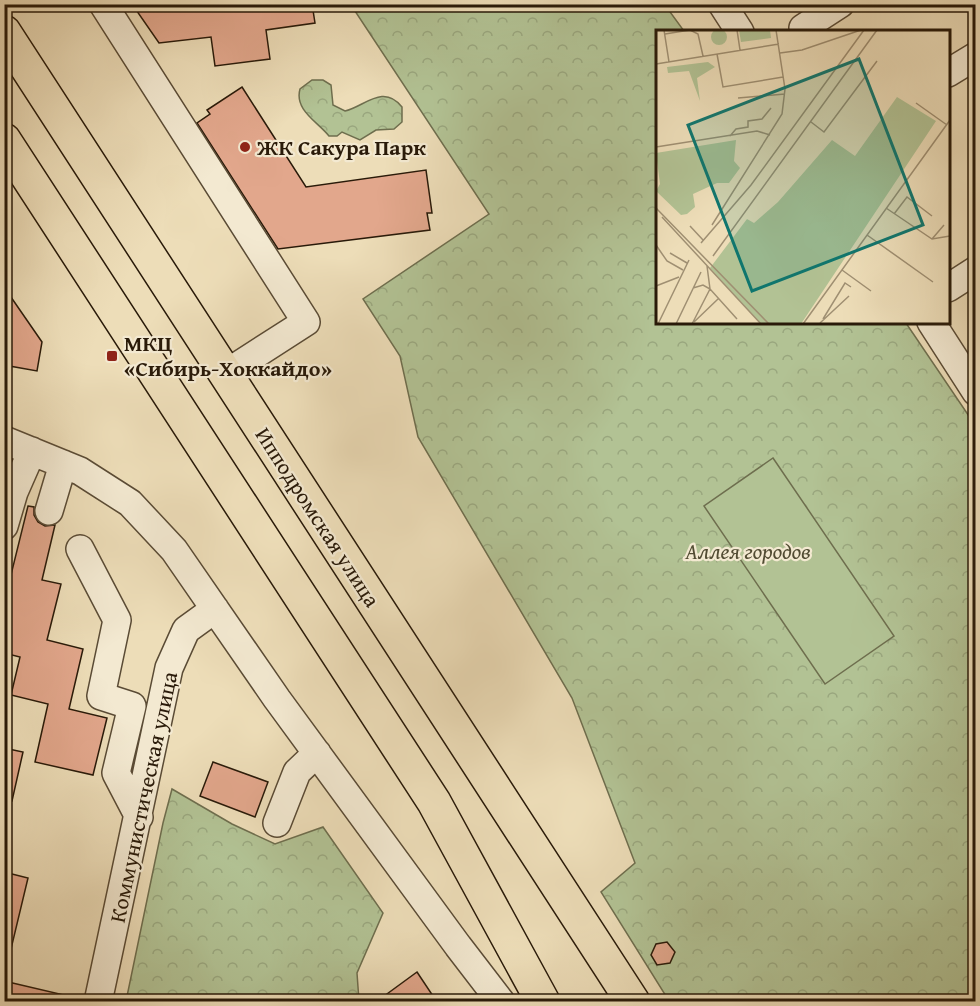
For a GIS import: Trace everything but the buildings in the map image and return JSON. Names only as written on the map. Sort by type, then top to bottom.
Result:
[{"type":"highway","name":"Ипподромская улица","points":[[4,32],[633,1002]]},
{"type":"highway","points":[[4,140],[434,802],[543,1002]]},
{"type":"street","points":[[103,4],[306,322],[225,374]]},
{"type":"street","points":[[722,4],[739,30]]},
{"type":"street","points":[[804,30],[802,27],[840,4]]},
{"type":"street","points":[[950,72],[975,56]]},
{"type":"street","points":[[950,287],[975,270]]},
{"type":"street","points":[[932,324],[975,392]]},
{"type":"street","points":[[4,440],[80,471],[130,503],[174,550],[317,753],[501,1002]]},
{"type":"street","points":[[4,526],[14,492],[32,451]]},
{"type":"street","points":[[49,511],[63,464]]},
{"type":"street","points":[[80,549],[117,620],[101,696],[132,706],[116,773],[139,817]]},
{"type":"street","name":"Коммунистическая улица","points":[[98,1002],[169,668],[186,630],[215,609]]},
{"type":"street","points":[[277,823],[297,772],[317,753]]},
{"type":"green space","name":"Аллея городов","points":[[351,5],[665,5],[683,30],[656,30],[656,324],[907,324],[975,425],[975,1001],[669,1001],[601,892],[635,863],[572,698],[418,437],[400,356],[363,299],[489,214]]},
{"type":"green space","points":[[312,80],[323,80],[331,85],[333,105],[345,111],[374,98],[388,97],[395,100],[402,107],[402,122],[394,129],[376,130],[360,140],[342,132],[337,136],[329,136],[308,115],[300,103],[300,89]]},
{"type":"green space","points":[[773,458],[894,636],[825,684],[704,506]]},
{"type":"green space","points":[[172,789],[232,824],[275,844],[323,827],[383,913],[357,973],[359,1001],[126,1001]]},
{"type":"place","name":"ЖК Сакура Парк","points":[[245,147]]},
{"type":"place","name":"МКЦ «Сибирь-Хоккайдо»","points":[[112,356]]}]
